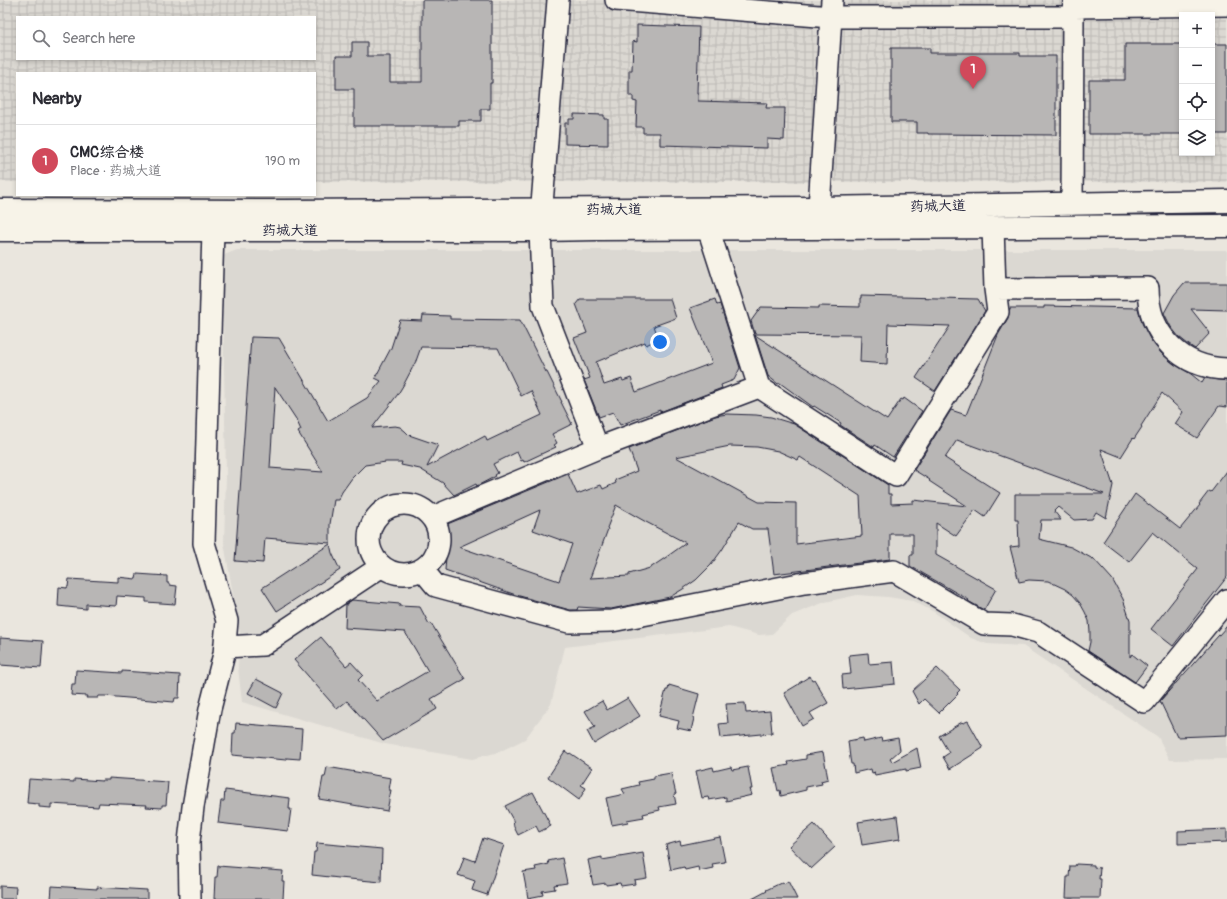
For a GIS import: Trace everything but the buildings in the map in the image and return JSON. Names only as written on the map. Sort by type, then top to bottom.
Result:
[{"type":"main road","name":"药城大道","points":[[0,230],[212,230],[541,220],[818,208],[1227,201]]},
{"type":"main road","name":"药城大道","points":[[0,210],[292,211],[708,228],[1227,226]]},
{"type":"street","points":[[558,0],[541,220],[543,306],[598,448]]},
{"type":"street","points":[[616,0],[831,8],[1074,8],[1227,5]]},
{"type":"street","points":[[818,208],[831,8]]},
{"type":"street","points":[[1072,204],[1074,8]]},
{"type":"street","points":[[708,228],[759,387],[896,476],[998,312],[995,288],[994,227]]},
{"type":"street","points":[[190,899],[189,842],[193,807],[210,709],[224,654],[227,621],[204,543],[212,230]]},
{"type":"street","points":[[995,288],[1148,288],[1150,308],[1153,319],[1165,340],[1184,357],[1195,363],[1206,367],[1227,369]]},
{"type":"street","points":[[433,517],[598,448],[759,387]]},
{"type":"street","points":[[403,503],[420,507],[433,517],[437,525],[440,542],[438,550],[429,564],[422,569],[410,573],[397,573],[382,566],[376,560],[369,544],[369,536],[371,527],[380,513],[387,508],[403,503]]},
{"type":"street","points":[[224,646],[263,645],[382,566]]},
{"type":"street","points":[[422,569],[436,586],[569,622],[612,621],[804,583],[894,571],[984,624],[1012,625],[1038,632],[1144,702],[1227,600]]},
{"type":"shaded area","points":[[0,0],[1227,0],[1227,182],[316,182],[316,72],[16,72],[16,182],[0,182]]},
{"type":"shaded area","points":[[237,250],[1227,250],[1227,759],[1170,760],[1158,737],[1023,646],[987,644],[971,638],[934,612],[913,601],[888,597],[857,595],[825,602],[792,615],[772,634],[759,635],[729,627],[565,647],[551,704],[525,739],[499,752],[472,759],[385,744],[242,702],[238,668],[240,634],[224,543],[226,476],[222,256]]},
{"type":"place","name":"CMC综合楼","points":[[973,89]]}]
